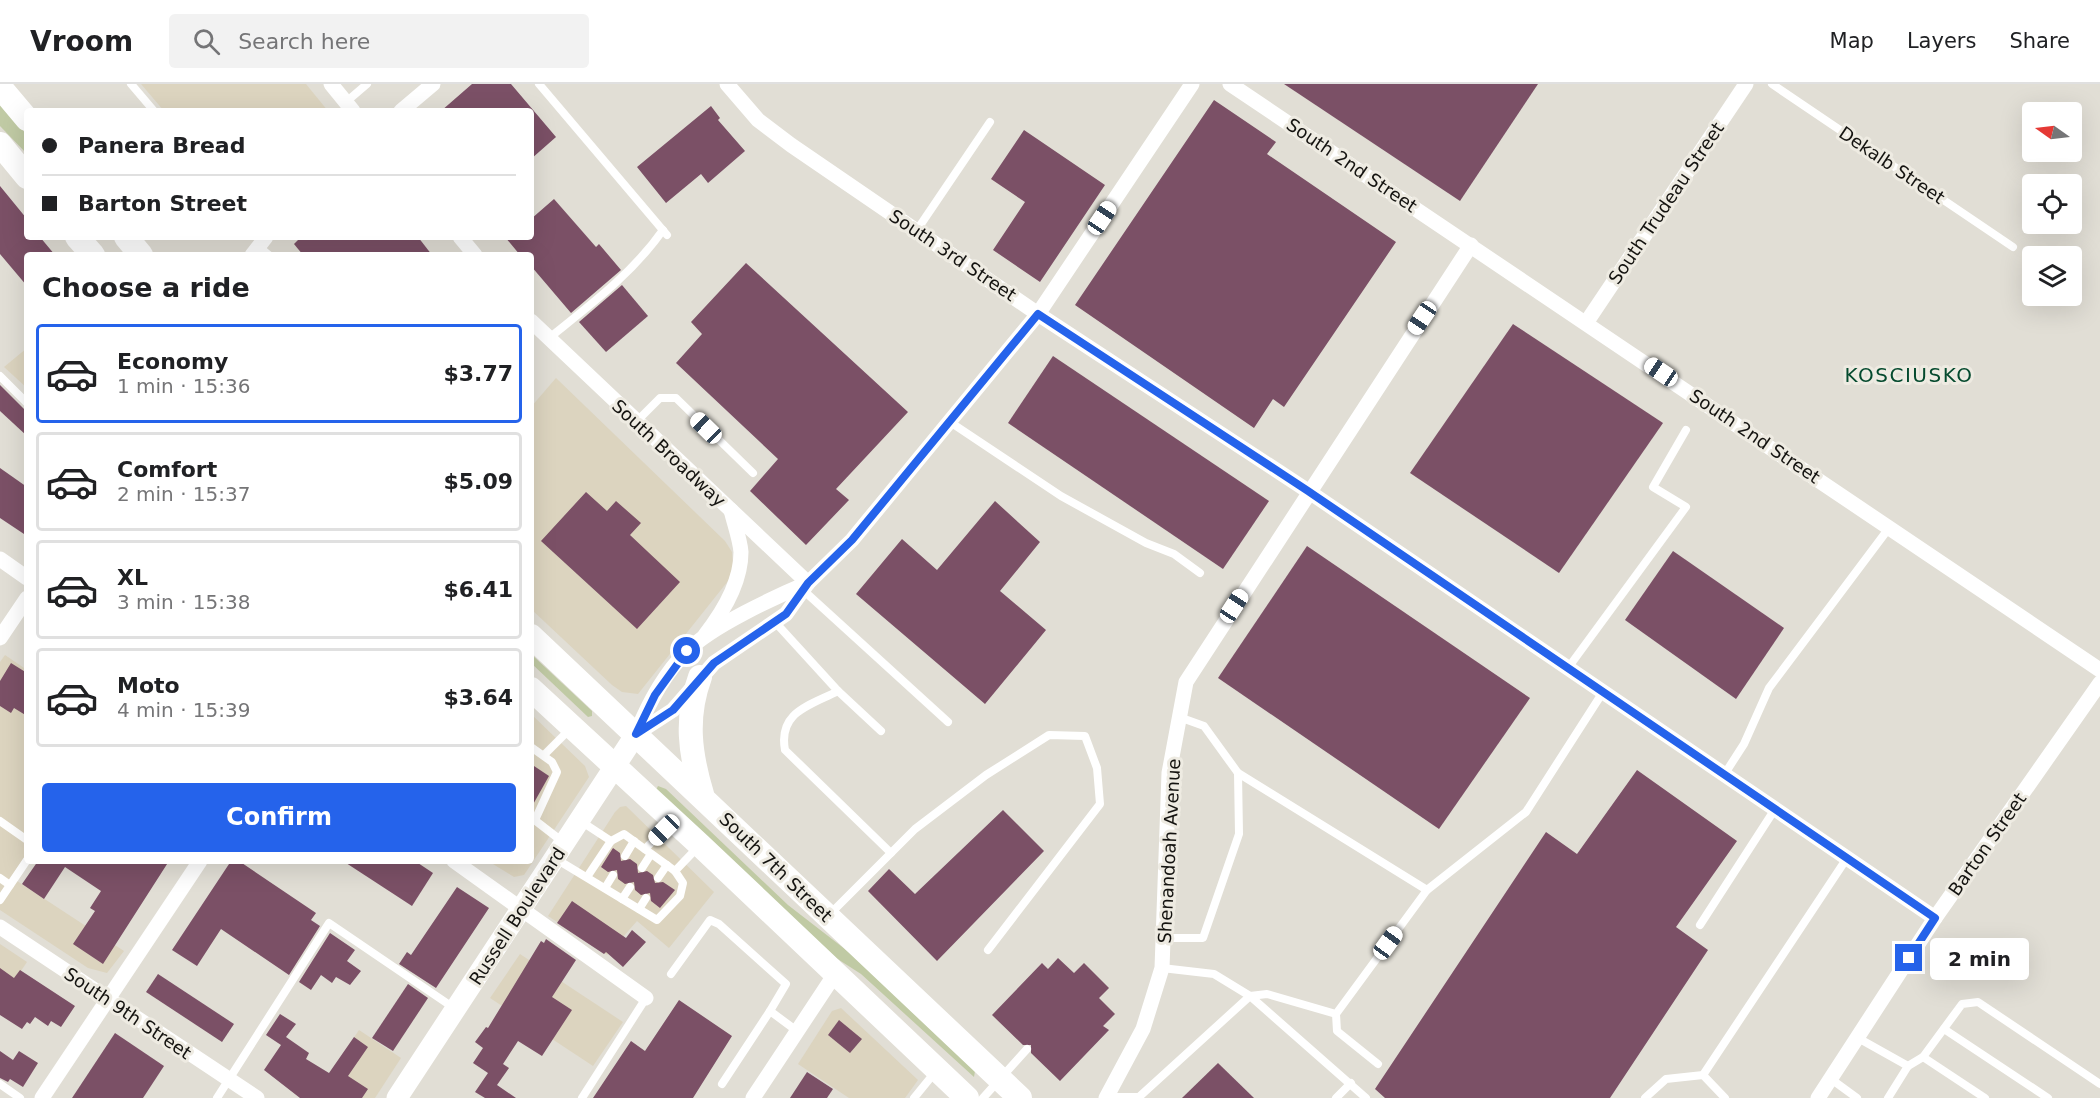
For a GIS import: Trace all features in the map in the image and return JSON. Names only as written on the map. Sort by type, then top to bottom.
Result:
[{"type":"main road","points":[[0,87],[24,115]]},
{"type":"main road","points":[[0,144],[24,173]]},
{"type":"main road","points":[[80,240],[90,252]]},
{"type":"main road","points":[[128,240],[138,252]]},
{"type":"main road","name":"South 7th Street","points":[[534,639],[1020,1098]]},
{"type":"main road","points":[[700,677],[689,725],[694,768],[703,797]]},
{"type":"main road","name":"South 7th Street","points":[[534,693],[674,820],[966,1098]]},
{"type":"main road","name":"Russell Boulevard","points":[[397,1098],[636,734]]},
{"type":"street","points":[[331,84],[350,107]]},
{"type":"street","points":[[405,108],[433,84]]},
{"type":"street","name":"South 3rd Street","points":[[727,84],[758,120],[1038,314],[1308,491],[1935,918]]},
{"type":"street","name":"Russell Boulevard","points":[[636,734],[673,710],[700,677],[727,653],[786,614],[806,586],[852,540],[1038,314],[1192,84]]},
{"type":"street","name":"South 2nd Street","points":[[1230,84],[2100,670]]},
{"type":"street","name":"South Trudeau Street","points":[[1586,323],[1746,84]]},
{"type":"street","points":[[462,240],[472,252]]},
{"type":"street","name":"Shenandoah Avenue","points":[[1106,1097],[1143,1029],[1162,968],[1165,938],[1169,773],[1185,682],[1471,245]]},
{"type":"street","name":"South Broadway","points":[[534,324],[730,510],[806,586]]},
{"type":"street","points":[[699,641],[716,620],[738,574],[741,551],[730,510]]},
{"type":"street","points":[[0,559],[24,576]]},
{"type":"street","name":"Russell Boulevard","points":[[636,734],[645,712],[668,674],[699,641],[773,598],[806,586]]},
{"type":"street","points":[[0,638],[24,602]]},
{"type":"street","name":"Barton Street","points":[[1818,1098],[1935,918],[2100,683]]},
{"type":"street","points":[[42,1098],[198,864]]},
{"type":"street","points":[[458,864],[646,998]]},
{"type":"street","name":"South 9th Street","points":[[0,927],[257,1098]]},
{"type":"street","points":[[753,1098],[834,974]]},
{"type":"lane","points":[[131,84],[151,108]]},
{"type":"lane","points":[[350,107],[367,84]]},
{"type":"lane","points":[[539,84],[665,232],[621,279],[548,339]]},
{"type":"lane","name":"Dekalb Street","points":[[1772,84],[2013,247]]},
{"type":"lane","points":[[917,230],[990,122]]},
{"type":"lane","points":[[0,376],[24,400]]},
{"type":"lane","points":[[636,422],[660,398],[676,398],[753,473]]},
{"type":"lane","points":[[950,422],[1060,496],[1146,543],[1174,554],[1200,573]]},
{"type":"lane","points":[[1568,668],[1686,507],[1653,487],[1686,430]]},
{"type":"lane","points":[[1724,775],[1744,744],[1769,688],[1890,527]]},
{"type":"lane","points":[[806,586],[948,722]]},
{"type":"lane","points":[[775,622],[838,691],[881,730]]},
{"type":"lane","points":[[838,691],[793,715],[784,728],[785,750],[891,853]]},
{"type":"lane","points":[[1377,1064],[1336,1031],[1336,1014],[1427,890],[1526,812],[1603,692]]},
{"type":"lane","points":[[1179,717],[1204,726],[1238,773],[1427,890]]},
{"type":"lane","points":[[544,756],[572,727]]},
{"type":"lane","points":[[828,916],[915,829],[986,775],[1049,735],[1085,736],[1097,768],[1100,804],[988,950]]},
{"type":"lane","points":[[534,749],[552,762],[557,772],[534,817]]},
{"type":"lane","points":[[1165,938],[1203,938],[1239,834],[1238,773]]},
{"type":"lane","points":[[1700,925],[1775,809]]},
{"type":"lane","points":[[534,820],[587,878],[657,920],[680,896],[683,883],[675,871],[624,834],[611,840],[587,878]]},
{"type":"lane","points":[[642,868],[648,851],[674,820]]},
{"type":"lane","points":[[0,821],[24,838]]},
{"type":"lane","points":[[579,821],[611,840]]},
{"type":"lane","points":[[625,856],[634,841]]},
{"type":"lane","points":[[675,871],[700,845]]},
{"type":"lane","points":[[1703,1075],[1847,858]]},
{"type":"lane","points":[[0,900],[24,864]]},
{"type":"lane","points":[[658,878],[666,865]]},
{"type":"lane","points":[[605,888],[613,875]]},
{"type":"lane","points":[[0,878],[10,885]]},
{"type":"lane","points":[[622,899],[630,887]]},
{"type":"lane","points":[[639,909],[646,898]]},
{"type":"lane","points":[[671,974],[710,920],[719,924],[786,984],[722,1084]]},
{"type":"lane","points":[[217,1098],[329,923],[455,1009]]},
{"type":"lane","points":[[1162,968],[1214,974],[1250,996],[1366,1098]]},
{"type":"lane","points":[[1106,1097],[1139,1097],[1250,996],[1266,993],[1336,1014]]},
{"type":"lane","points":[[582,1098],[646,998]]},
{"type":"lane","points":[[1888,1098],[1908,1066],[1923,1057],[1962,1004],[1978,1002],[2100,1084]]},
{"type":"lane","points":[[770,1011],[797,1031]]},
{"type":"lane","points":[[1944,1029],[2048,1098]]},
{"type":"lane","points":[[1858,1038],[1908,1066]]},
{"type":"lane","points":[[983,1098],[1027,1049]]},
{"type":"lane","points":[[1923,1057],[1985,1098]]},
{"type":"lane","points":[[914,1098],[937,1070]]},
{"type":"lane","points":[[1645,1098],[1666,1079],[1703,1075]]},
{"type":"lane","points":[[1703,1075],[1725,1098]]},
{"type":"lane","points":[[1831,1079],[1857,1098]]},
{"type":"lane","points":[[1336,1098],[1351,1083]]},
{"type":"lane","points":[[0,1084],[20,1098]]},
{"type":"shaded area","points":[[141,84],[306,84],[326,108],[161,108]]},
{"type":"shaded area","points":[[24,350],[24,385],[4,367]]},
{"type":"shaded area","points":[[556,378],[725,541],[732,552],[733,567],[728,581],[638,694],[622,692],[612,685],[534,612],[534,404]]},
{"type":"shaded area","points":[[5,655],[24,668],[24,858],[11,877],[124,951],[107,973],[88,968],[0,910],[0,662]]},
{"type":"shaded area","points":[[534,717],[585,766],[589,777],[534,860]]},
{"type":"shaded area","points":[[626,806],[714,892],[669,948],[637,921],[607,955],[548,916],[615,812],[620,807]]},
{"type":"shaded area","points":[[493,864],[531,864],[524,875],[514,877]]},
{"type":"shaded area","points":[[0,944],[27,962],[0,1002]]},
{"type":"shaded area","points":[[520,954],[623,1022],[593,1066],[490,998]]},
{"type":"shaded area","points":[[841,1008],[918,1080],[905,1098],[849,1098],[798,1064],[832,1011]]},
{"type":"shaded area","points":[[359,1030],[401,1058],[375,1098],[313,1098]]},
{"type":"green space","points":[[0,104],[24,132],[24,151],[0,126]]},
{"type":"green space","points":[[534,657],[592,711],[592,716],[588,717],[534,666]]},
{"type":"green space","points":[[658,786],[666,789],[788,905],[850,953],[975,1071],[974,1077],[861,974],[836,958],[656,790]]},
{"type":"building","points":[[472,84],[511,84],[531,108],[444,108]]},
{"type":"building","points":[[1284,84],[1538,84],[1460,201]]},
{"type":"building","points":[[1214,100],[1276,142],[1267,154],[1396,242],[1284,407],[1273,399],[1254,428],[1075,305]]},
{"type":"building","points":[[711,106],[720,118],[718,120],[745,151],[708,183],[701,174],[666,203],[637,167]]},
{"type":"building","points":[[534,111],[556,137],[534,156]]},
{"type":"building","points":[[1024,130],[1105,185],[1040,282],[993,250],[1025,202],[991,179]]},
{"type":"building","points":[[0,186],[24,215],[24,240],[42,240],[52,252],[24,252],[24,282],[0,254]]},
{"type":"building","points":[[554,199],[596,247],[599,244],[621,270],[571,313],[534,270],[534,252],[518,252],[508,240],[534,240],[534,216]]},
{"type":"building","points":[[298,240],[420,240],[430,252],[301,252],[294,244]]},
{"type":"building","points":[[746,263],[908,412],[836,489],[849,500],[806,545],[750,491],[778,459],[676,363],[702,334],[691,322]]},
{"type":"building","points":[[622,285],[648,316],[606,352],[579,322]]},
{"type":"building","points":[[1513,324],[1663,423],[1559,573],[1410,473]]},
{"type":"building","points":[[1053,356],[1269,501],[1223,569],[1008,423]]},
{"type":"building","points":[[0,385],[24,409],[24,433],[0,411]]},
{"type":"building","points":[[0,468],[24,485],[24,534],[0,518]]},
{"type":"building","points":[[586,492],[607,511],[616,501],[641,523],[630,535],[680,582],[637,629],[541,541]]},
{"type":"building","points":[[995,501],[1040,542],[1000,591],[1046,630],[985,704],[856,594],[902,539],[937,570]]},
{"type":"building","points":[[1307,546],[1530,698],[1439,829],[1218,678]]},
{"type":"building","points":[[1673,551],[1784,628],[1736,699],[1625,620]]},
{"type":"building","points":[[11,663],[24,671],[24,714],[14,708],[11,713],[0,706],[0,681]]},
{"type":"building","points":[[534,766],[549,776],[534,803]]},
{"type":"building","points":[[1637,770],[1737,841],[1676,927],[1708,950],[1610,1098],[1385,1098],[1375,1089],[1546,832],[1577,854]]},
{"type":"building","points":[[1003,810],[1044,851],[937,961],[868,891],[889,869],[915,894]]},
{"type":"building","points":[[613,848],[620,853],[621,861],[630,859],[637,864],[638,873],[647,871],[653,875],[655,883],[663,882],[675,890],[660,908],[651,901],[650,893],[641,895],[635,890],[634,882],[625,884],[618,879],[617,870],[608,872],[601,867]]},
{"type":"building","points":[[36,864],[167,864],[103,964],[73,944],[95,911],[90,908],[101,891],[65,867],[44,899],[22,884]]},
{"type":"building","points":[[229,864],[243,864],[316,913],[311,920],[320,926],[289,975],[221,929],[197,966],[172,950]]},
{"type":"building","points":[[348,864],[420,864],[433,873],[412,906]]},
{"type":"building","points":[[457,887],[489,908],[436,988],[399,964],[407,952],[411,955]]},
{"type":"building","points":[[572,901],[626,938],[632,930],[646,942],[623,967],[606,952],[604,954],[557,923]]},
{"type":"building","points":[[330,933],[355,950],[347,961],[361,971],[350,985],[336,977],[332,983],[321,975],[311,990],[299,982]]},
{"type":"building","points":[[546,939],[576,960],[552,997],[572,1010],[542,1056],[518,1041],[503,1064],[509,1068],[497,1085],[516,1098],[485,1098],[475,1092],[488,1073],[473,1063],[483,1048],[475,1042],[486,1027],[488,1028],[541,941],[544,943]]},
{"type":"building","points":[[1058,958],[1074,973],[1084,963],[1109,988],[1099,998],[1115,1014],[1103,1026],[1109,1030],[1060,1081],[1031,1053],[1031,1045],[1023,1045],[992,1015],[1042,963],[1048,969]]},
{"type":"building","points":[[0,968],[14,978],[20,970],[75,1006],[61,1027],[51,1021],[48,1026],[35,1017],[22,1029],[0,1015]]},
{"type":"building","points":[[158,974],[234,1024],[222,1042],[146,992]]},
{"type":"building","points":[[408,984],[428,998],[393,1051],[372,1038]]},
{"type":"building","points":[[679,1000],[732,1036],[693,1098],[593,1098],[631,1041],[645,1051]]},
{"type":"building","points":[[280,1014],[296,1024],[286,1037],[309,1053],[306,1059],[329,1073],[354,1037],[368,1047],[348,1076],[368,1089],[362,1098],[300,1098],[264,1070],[281,1045],[266,1035]]},
{"type":"building","points":[[839,1020],[862,1039],[850,1053],[828,1035]]},
{"type":"building","points":[[115,1033],[164,1066],[143,1098],[72,1098]]},
{"type":"building","points":[[0,1051],[13,1060],[19,1051],[38,1063],[23,1087],[10,1079],[8,1082],[0,1078]]},
{"type":"building","points":[[1218,1063],[1254,1098],[1182,1098]]},
{"type":"building","points":[[807,1072],[833,1089],[827,1098],[790,1098]]},
{"type":"district","name":"KOSCIUSKO","points":[[1909,375]]},
{"type":"route","points":[[687,651],[668,674],[655,695],[636,734],[655,724],[673,710],[714,663],[786,614],[808,583],[852,540],[1038,314],[1308,491],[1935,918],[1909,958]]}]
